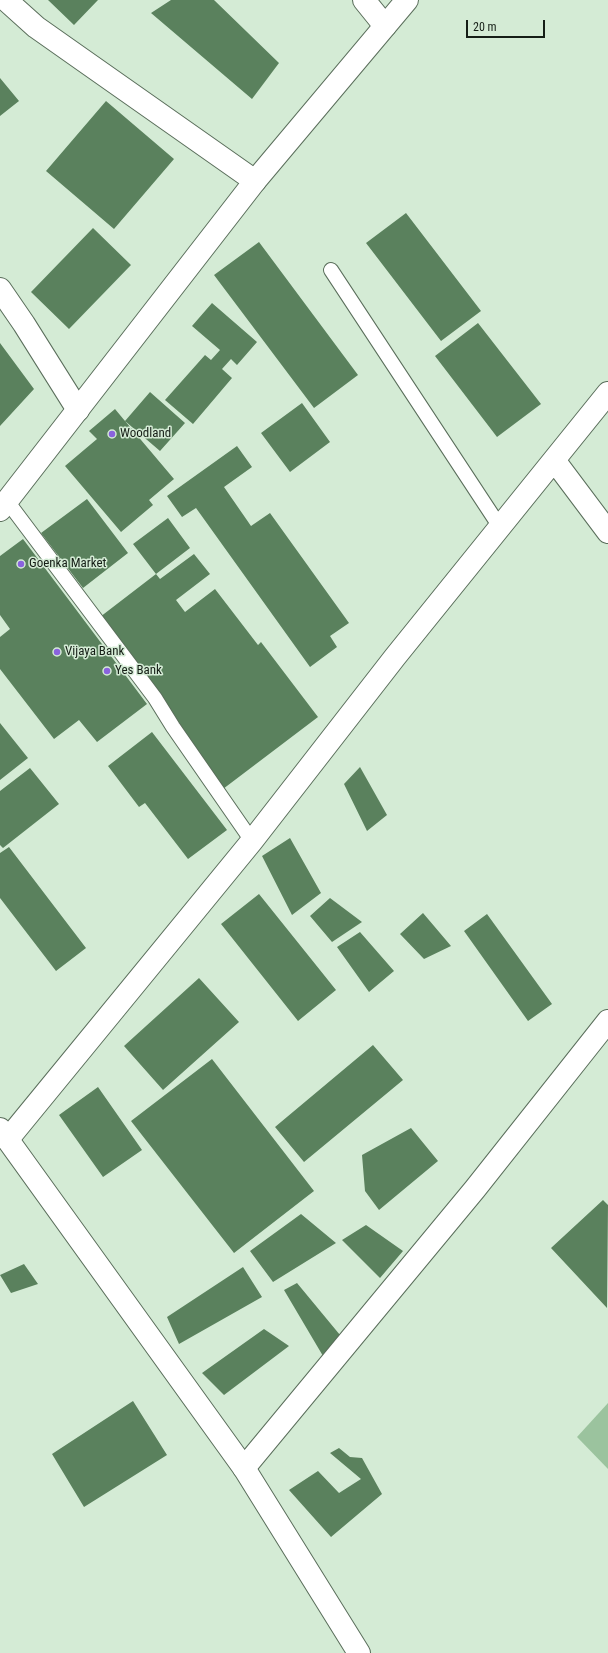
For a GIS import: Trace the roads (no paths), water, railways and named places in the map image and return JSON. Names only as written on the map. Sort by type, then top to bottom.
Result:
[{"type":"street","points":[[6,0],[36,27],[255,181]]},
{"type":"street","points":[[364,0],[386,26]]},
{"type":"street","points":[[3,505],[255,181],[407,0]]},
{"type":"street","points":[[0,290],[24,324],[78,410]]},
{"type":"street","points":[[359,1653],[244,1468],[4,1134],[252,841],[395,657],[608,393]]},
{"type":"street","points":[[554,460],[608,532]]},
{"type":"street","points":[[244,1468],[476,1189],[608,1021]]},
{"type":"lane","points":[[331,270],[500,527]]},
{"type":"lane","points":[[3,505],[155,698],[173,728],[252,841]]},
{"type":"place","name":"Woodland","points":[[112,434]]},
{"type":"place","name":"Goenka Market","points":[[21,564]]},
{"type":"place","name":"Vijaya Bank","points":[[57,652]]},
{"type":"place","name":"Yes Bank","points":[[107,671]]}]
